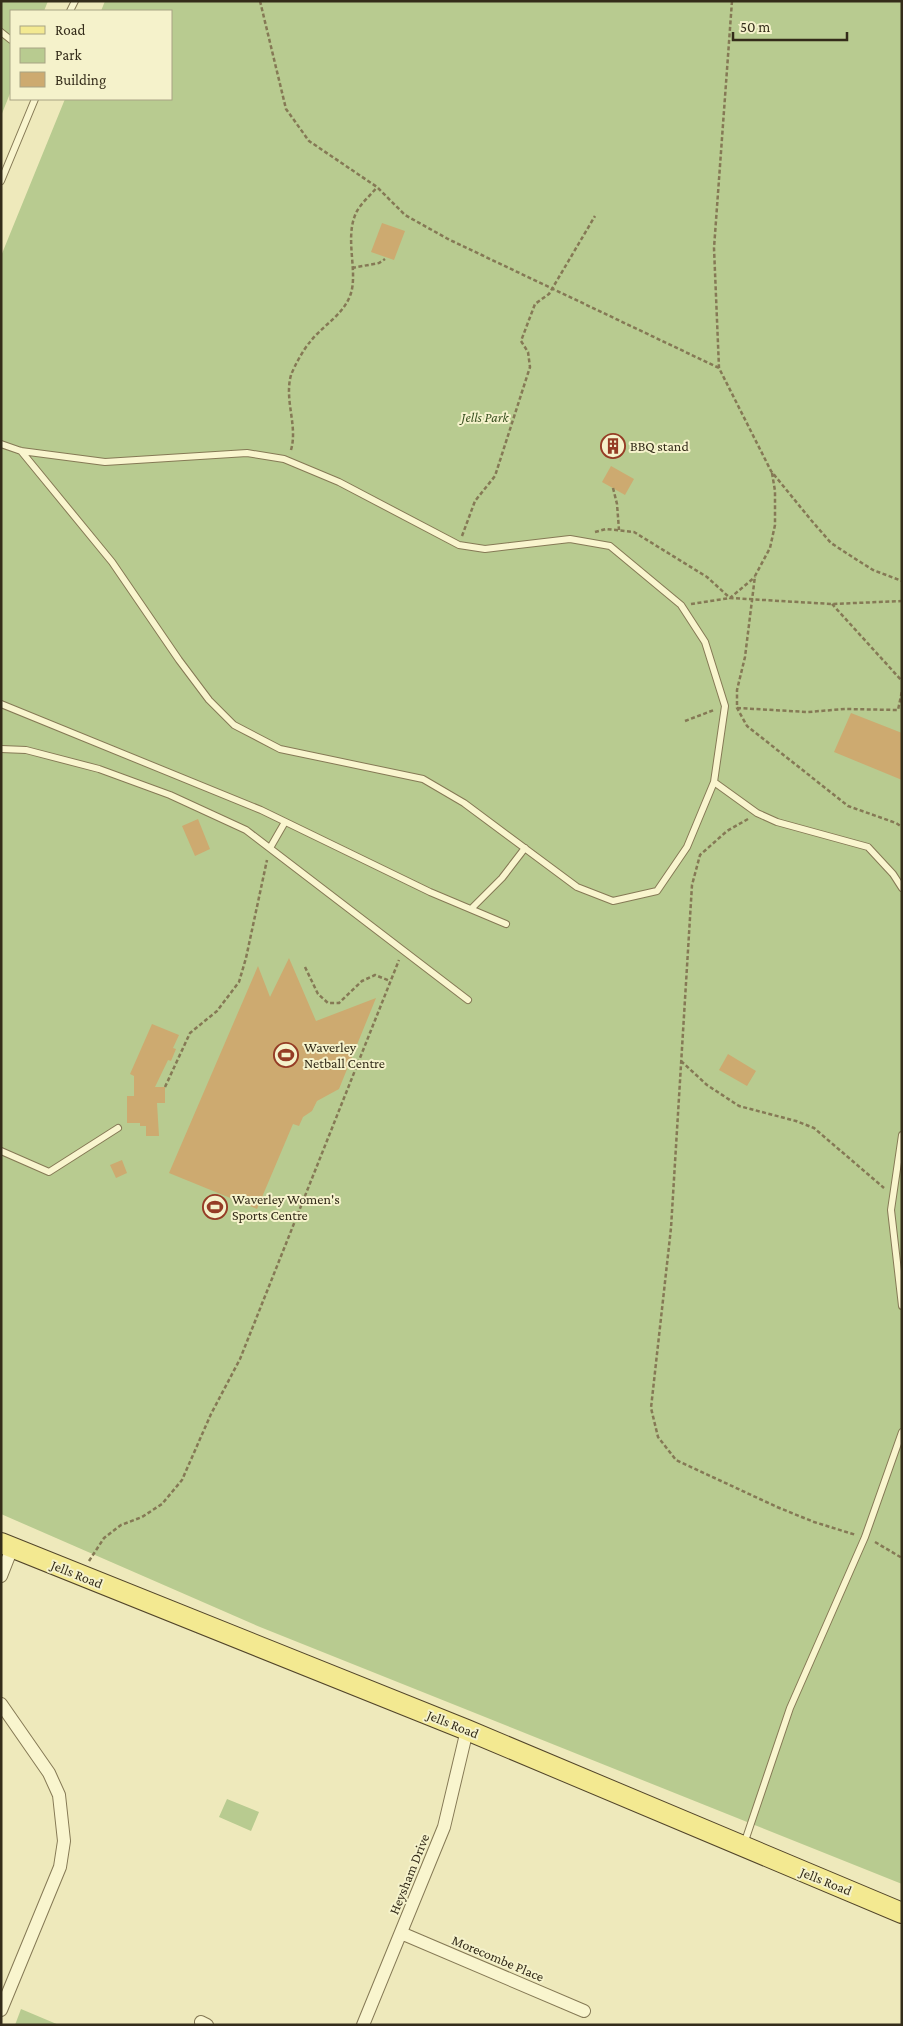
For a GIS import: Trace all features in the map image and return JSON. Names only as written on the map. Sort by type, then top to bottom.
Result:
[{"type":"main road","name":"Jells Road","points":[[7,1545],[467,1730],[902,1912]]},
{"type":"street","points":[[1,1576],[7,1545]]},
{"type":"street","points":[[1,2010],[60,1867],[64,1841],[59,1795],[49,1773],[3,1712]]},
{"type":"street","name":"Heysham Drive","points":[[364,2025],[444,1826],[467,1730]]},
{"type":"street","name":"Morecombe Place","points":[[401,1933],[584,2011]]},
{"type":"lane","points":[[1,181],[35,100]]},
{"type":"lane","points":[[1,444],[21,451],[105,462],[247,453],[284,460],[339,482],[459,545],[485,549],[570,539],[610,546],[681,605],[705,642],[725,706],[714,782],[687,847],[657,890],[613,901],[577,887],[464,803],[423,779],[280,748],[234,725],[209,700],[153,626],[112,562],[21,451]]},
{"type":"lane","points":[[1,704],[285,822],[430,892],[506,924]]},
{"type":"lane","points":[[1,749],[26,750],[99,769],[170,795],[246,830],[468,1000]]},
{"type":"lane","points":[[714,782],[758,813],[777,822],[868,847],[902,888]]},
{"type":"lane","points":[[270,848],[285,822]]},
{"type":"lane","points":[[471,909],[502,878],[525,848]]},
{"type":"lane","points":[[1,1151],[49,1172],[118,1128]]},
{"type":"lane","points":[[902,1135],[890,1210],[902,1306]]},
{"type":"lane","points":[[743,1847],[790,1708],[865,1537],[902,1432]]},
{"type":"path","points":[[260,1],[286,109],[309,142],[377,187],[406,215],[448,239],[719,368]]},
{"type":"path","points":[[732,1],[714,248],[719,368],[771,471],[831,543],[873,570],[902,581]]},
{"type":"path","points":[[284,460],[292,448],[287,391],[292,373],[310,342],[337,316],[350,295],[352,268],[350,242],[356,213],[377,187]]},
{"type":"path","points":[[459,545],[475,502],[495,476],[530,367],[528,352],[521,341],[535,304],[549,294],[550,289],[595,216]]},
{"type":"path","points":[[352,268],[379,263],[385,259]]},
{"type":"path","points":[[730,598],[755,576],[770,548],[775,525],[775,491],[771,471]]},
{"type":"path","points":[[613,488],[618,504],[618,530]]},
{"type":"path","points":[[570,539],[606,529],[634,532],[706,577],[730,598]]},
{"type":"path","points":[[755,576],[745,658],[737,690],[737,708],[747,726],[848,806],[896,823],[902,827]]},
{"type":"path","points":[[681,605],[730,598],[832,604],[902,601]]},
{"type":"path","points":[[832,604],[902,681]]},
{"type":"path","points":[[685,721],[725,706],[808,712],[845,709],[898,710],[902,691]]},
{"type":"path","points":[[758,813],[727,831],[700,854],[692,884],[671,1228],[651,1408],[658,1438],[676,1460],[776,1507],[814,1522],[865,1537],[902,1558]]},
{"type":"path","points":[[165,1087],[190,1033],[217,1010],[239,982],[270,848]]},
{"type":"path","points":[[82,1576],[92,1553],[104,1538],[121,1525],[142,1517],[162,1504],[182,1480],[240,1359],[402,951]]},
{"type":"path","points":[[306,967],[318,994],[328,1003],[339,1002],[362,981],[375,975],[390,981]]},
{"type":"path","points":[[681,1061],[707,1085],[739,1106],[796,1121],[814,1128],[892,1196]]},
{"type":"green space","points":[[1,1],[48,1],[44,10],[10,10],[10,94],[1,116]]},
{"type":"green space","name":"Jells Park","points":[[105,1],[902,1],[902,1884],[260,1627],[1,1514],[1,256],[65,100],[172,100],[172,10],[101,10]]},
{"type":"green space","points":[[227,1799],[259,1812],[251,1831],[219,1817]]},
{"type":"green space","points":[[21,2009],[59,2025],[15,2025]]},
{"type":"building","points":[[382,223],[405,231],[394,260],[371,252]]},
{"type":"building","points":[[611,466],[634,479],[625,495],[602,482]]},
{"type":"building","points":[[851,713],[902,733],[902,780],[834,752]]},
{"type":"building","points":[[198,819],[210,849],[195,856],[182,826]]},
{"type":"building","name":"Waverley Netball Centre","points":[[289,958],[316,1021],[376,998],[339,1089],[317,1101],[312,1111],[303,1117],[299,1126],[293,1124],[257,1209],[169,1173],[258,966],[270,997]]},
{"type":"building","points":[[152,1024],[179,1035],[173,1048],[176,1049],[171,1061],[168,1060],[155,1087],[165,1087],[165,1103],[157,1103],[159,1136],[146,1136],[146,1126],[140,1126],[140,1123],[127,1123],[127,1096],[134,1096],[134,1076],[130,1074]]},
{"type":"building","points":[[728,1054],[756,1071],[747,1086],[719,1070]]},
{"type":"building","points":[[122,1160],[127,1173],[116,1178],[110,1165]]},
{"type":"place","name":"BBQ stand","points":[[613,446]]},
{"type":"place","name":"Waverley Netball Centre","points":[[286,1055]]},
{"type":"place","name":"Waverley Women's Sports Centre","points":[[215,1207]]}]
